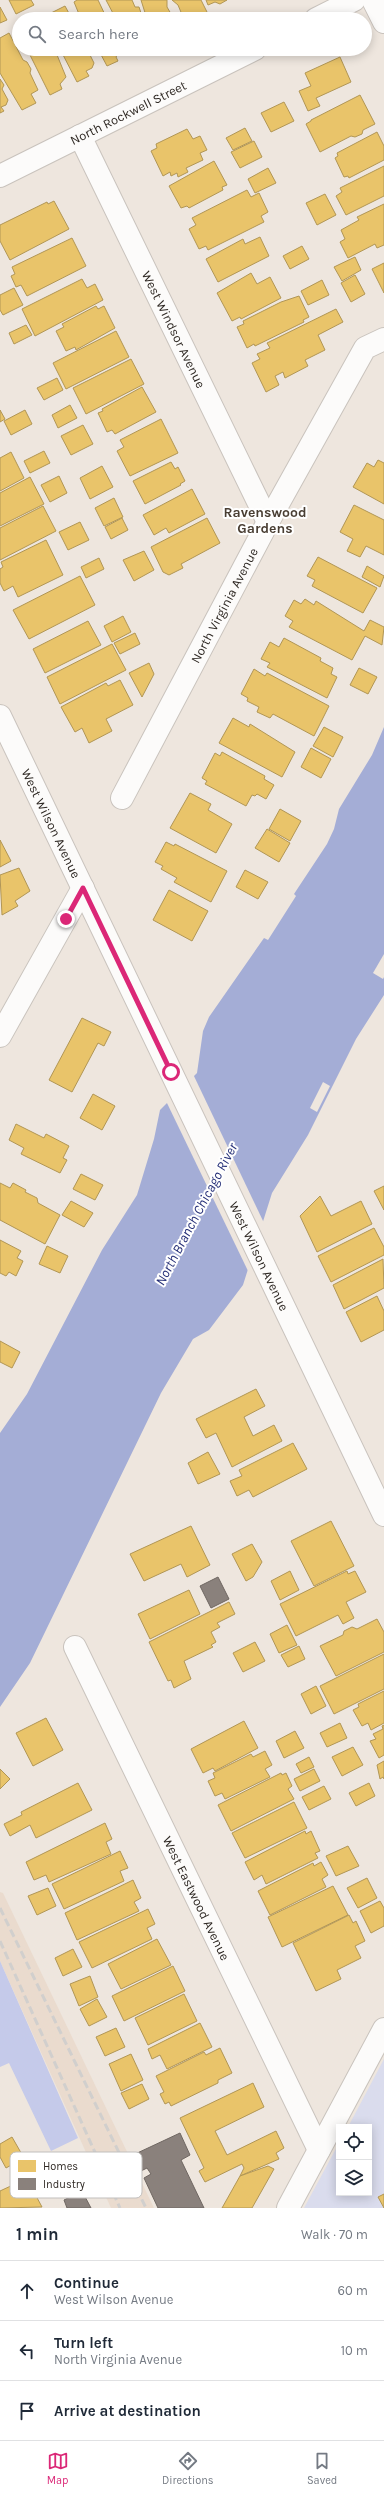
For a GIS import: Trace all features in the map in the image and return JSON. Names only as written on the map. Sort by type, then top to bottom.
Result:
[{"type":"street","points":[[330,12],[354,0]]},
{"type":"street","points":[[373,0],[384,22]]},
{"type":"street","name":"North Rockwell Street","points":[[0,176],[241,56]]},
{"type":"street","name":"West Windsor Avenue","points":[[80,136],[268,522]]},
{"type":"street","name":"North Virginia Avenue","points":[[122,798],[175,695],[268,522],[366,348],[384,339]]},
{"type":"street","name":"West Wilson Avenue","points":[[0,716],[384,1515]]},
{"type":"street","points":[[0,1036],[83,888]]},
{"type":"street","name":"West Eastwood Avenue","points":[[75,1647],[319,2150]]},
{"type":"street","points":[[288,2208],[384,2029]]},
{"type":"shaded area","points":[[0,1892],[3,1893],[127,2152],[86,2152],[0,1961]]},
{"type":"shaded area","points":[[0,1961],[78,2138],[51,2151],[9,2063],[0,2067]]},
{"type":"shaded area","points":[[384,2059],[384,2208],[304,2208],[336,2149],[336,2196],[372,2196],[372,2124],[350,2124]]},
{"type":"shaded area","points":[[142,2183],[154,2208],[111,2208],[107,2198],[142,2198]]},
{"type":"water","name":"North Branch Chicago River","points":[[384,727],[384,995],[356,1039],[308,1135],[272,1193],[243,1285],[209,1330],[193,1339],[161,1393],[30,1663],[0,1707],[0,1433],[27,1394],[102,1250],[137,1195],[154,1139],[160,1110],[197,1073],[203,1031],[209,1017],[264,938],[268,940],[296,896],[294,894],[327,844],[334,829],[339,809],[372,755]]},
{"type":"pier","points":[[384,954],[384,977],[383,979],[373,973]]},
{"type":"pier","points":[[193,1074],[264,1223],[249,1273],[166,1101]]},
{"type":"pier","points":[[323,1082],[330,1086],[317,1112],[310,1108]]},
{"type":"building: Homes","points":[[9,0],[31,0],[34,5],[20,12],[15,12]]},
{"type":"building: Homes","points":[[77,0],[98,0],[104,12],[78,12],[74,2]]},
{"type":"building: Homes","points":[[106,0],[132,0],[135,7],[139,7],[141,12],[112,12]]},
{"type":"building: Homes","points":[[141,0],[167,0],[167,7],[170,12],[145,12]]},
{"type":"building: Homes","points":[[172,0],[201,0],[207,12],[181,12],[178,5]]},
{"type":"building: Homes","points":[[206,0],[227,0],[220,4],[215,2],[208,5]]},
{"type":"building: Homes","points":[[65,6],[68,12],[53,12]]},
{"type":"building: Homes","points":[[0,7],[7,20],[0,23]]},
{"type":"building: Homes","points":[[9,33],[12,39],[12,56],[21,56],[23,60],[27,62],[31,69],[30,73],[38,90],[31,94],[36,103],[22,110],[0,73],[0,38]]},
{"type":"building: Homes","points":[[30,56],[57,56],[66,77],[60,84],[62,89],[50,95]]},
{"type":"building: Homes","points":[[64,56],[90,56],[94,63],[92,68],[86,71],[89,76],[77,82]]},
{"type":"building: Homes","points":[[102,56],[117,56],[118,61],[107,66]]},
{"type":"building: Homes","points":[[340,57],[351,82],[316,98],[320,106],[308,111],[299,91],[311,86],[305,73]]},
{"type":"building: Homes","points":[[0,79],[4,85],[2,89],[8,100],[6,105],[1,107],[4,111],[0,113]]},
{"type":"building: Homes","points":[[360,95],[375,124],[363,130],[362,134],[355,137],[351,136],[320,152],[306,124]]},
{"type":"building: Homes","points":[[284,102],[294,121],[271,132],[261,113]]},
{"type":"building: Homes","points":[[245,128],[252,141],[233,150],[226,138]]},
{"type":"building: Homes","points":[[187,129],[193,139],[200,136],[207,150],[200,153],[203,160],[186,168],[188,172],[178,177],[177,173],[171,176],[170,172],[163,176],[151,151],[157,148],[156,144]]},
{"type":"building: Homes","points":[[377,132],[384,146],[384,160],[349,178],[348,176],[344,177],[335,158],[338,156],[337,153]]},
{"type":"building: Homes","points":[[254,141],[262,157],[240,168],[231,152]]},
{"type":"building: Homes","points":[[214,161],[227,185],[222,187],[223,190],[189,208],[187,206],[181,208],[169,186]]},
{"type":"building: Homes","points":[[384,166],[384,196],[346,215],[336,196],[342,192],[340,188]]},
{"type":"building: Homes","points":[[268,168],[276,183],[255,193],[248,179]]},
{"type":"building: Homes","points":[[247,190],[251,197],[259,193],[268,212],[261,216],[264,222],[208,250],[206,246],[199,249],[189,229],[196,225],[192,218]]},
{"type":"building: Homes","points":[[325,194],[336,215],[317,225],[306,203]]},
{"type":"building: Homes","points":[[54,201],[69,229],[10,260],[0,241],[0,225],[47,202],[48,204]]},
{"type":"building: Homes","points":[[384,204],[384,245],[377,248],[375,244],[348,258],[340,242],[345,239],[341,230],[359,220],[357,217]]},
{"type":"building: Homes","points":[[260,237],[269,256],[218,282],[206,259],[243,239],[245,244]]},
{"type":"building: Homes","points":[[72,238],[86,266],[27,296],[21,285],[16,287],[11,276],[15,274],[12,267]]},
{"type":"building: Homes","points":[[302,246],[309,259],[290,269],[283,256]]},
{"type":"building: Homes","points":[[355,257],[361,270],[342,281],[334,267]]},
{"type":"building: Homes","points":[[384,263],[384,293],[372,269]]},
{"type":"building: Homes","points":[[251,273],[257,284],[270,277],[281,298],[241,319],[240,317],[232,321],[217,293]]},
{"type":"building: Homes","points":[[355,275],[365,294],[351,302],[341,283]]},
{"type":"building: Homes","points":[[82,279],[87,288],[95,284],[103,300],[35,336],[22,309]]},
{"type":"building: Homes","points":[[322,280],[329,295],[308,305],[301,291]]},
{"type":"building: Homes","points":[[14,288],[23,305],[3,315],[0,310],[0,295]]},
{"type":"building: Homes","points":[[299,296],[309,317],[303,320],[304,322],[255,346],[254,344],[247,348],[237,327],[244,324],[243,321],[281,302]]},
{"type":"building: Homes","points":[[96,306],[98,309],[104,306],[115,328],[76,350],[75,347],[66,351],[56,331],[64,327],[62,324]]},
{"type":"building: Homes","points":[[336,309],[343,322],[318,335],[325,350],[305,360],[308,366],[285,378],[283,372],[275,376],[279,385],[266,392],[252,363],[260,359],[257,354],[270,348],[267,343]]},
{"type":"building: Homes","points":[[26,325],[32,335],[14,344],[9,333]]},
{"type":"building: Homes","points":[[116,331],[129,357],[66,389],[53,363]]},
{"type":"building: Homes","points":[[131,359],[144,384],[86,414],[73,388]]},
{"type":"building: Homes","points":[[57,378],[63,390],[44,400],[37,388]]},
{"type":"building: Homes","points":[[142,387],[156,412],[115,434],[112,430],[107,432],[98,413],[103,411],[102,409]]},
{"type":"building: Homes","points":[[70,405],[77,418],[58,428],[52,415]]},
{"type":"building: Homes","points":[[0,410],[5,419],[0,422]]},
{"type":"building: Homes","points":[[25,410],[32,424],[11,435],[4,421]]},
{"type":"building: Homes","points":[[161,419],[178,453],[130,476],[117,451],[124,447],[120,440]]},
{"type":"building: Homes","points":[[83,425],[93,444],[71,455],[61,436]]},
{"type":"building: Homes","points":[[44,451],[50,463],[30,473],[24,461]]},
{"type":"building: Homes","points":[[11,452],[24,478],[0,491],[0,458]]},
{"type":"building: Homes","points":[[378,460],[384,463],[384,504],[353,487],[367,463],[374,467]]},
{"type":"building: Homes","points":[[171,462],[175,469],[178,467],[185,481],[180,484],[181,485],[145,504],[133,481]]},
{"type":"building: Homes","points":[[102,466],[113,487],[90,499],[80,478]]},
{"type":"building: Homes","points":[[59,476],[67,493],[50,502],[41,485]]},
{"type":"building: Homes","points":[[30,477],[44,504],[0,526],[0,493]]},
{"type":"building: Homes","points":[[192,489],[205,514],[169,533],[166,528],[154,535],[143,515]]},
{"type":"building: Homes","points":[[114,498],[123,517],[104,526],[95,508]]},
{"type":"building: Homes","points":[[354,505],[384,520],[384,555],[366,546],[360,557],[347,551],[353,539],[340,532]]},
{"type":"building: Homes","points":[[43,506],[56,531],[0,560],[0,528]]},
{"type":"building: Homes","points":[[122,518],[128,530],[111,539],[105,527]]},
{"type":"building: Homes","points":[[207,518],[220,543],[181,564],[183,568],[169,575],[163,572],[151,547]]},
{"type":"building: Homes","points":[[80,522],[89,540],[68,550],[59,532]]},
{"type":"building: Homes","points":[[46,540],[63,575],[18,597],[13,586],[4,591],[0,583],[0,569],[3,567],[1,562]]},
{"type":"building: Homes","points":[[144,551],[154,570],[134,581],[123,560]]},
{"type":"building: Homes","points":[[318,557],[377,588],[363,613],[312,586],[315,580],[307,576]]},
{"type":"building: Homes","points":[[99,558],[104,569],[86,578],[81,567]]},
{"type":"building: Homes","points":[[367,566],[384,576],[380,587],[362,577]]},
{"type":"building: Homes","points":[[80,576],[95,605],[29,639],[13,610]]},
{"type":"building: Homes","points":[[305,599],[314,605],[316,601],[364,631],[370,620],[384,627],[382,645],[365,636],[352,660],[289,627],[293,621],[285,616],[294,600],[301,604]]},
{"type":"building: Homes","points":[[123,616],[131,632],[112,642],[104,626]]},
{"type":"building: Homes","points":[[88,621],[101,645],[45,673],[33,649]]},
{"type":"building: Homes","points":[[135,633],[140,644],[120,654],[114,643]]},
{"type":"building: Homes","points":[[284,638],[321,658],[320,661],[333,668],[331,674],[337,677],[327,698],[267,667],[270,663],[261,659],[270,642],[279,647]]},
{"type":"building: Homes","points":[[112,644],[126,670],[60,704],[47,677]]},
{"type":"building: Homes","points":[[149,663],[154,674],[142,697],[129,673]]},
{"type":"building: Homes","points":[[359,668],[377,677],[368,694],[350,685]]},
{"type":"building: Homes","points":[[254,669],[265,676],[267,673],[329,706],[314,736],[273,714],[270,718],[257,712],[259,707],[247,701],[248,698],[241,694]]},
{"type":"building: Homes","points":[[120,680],[133,705],[106,719],[112,731],[89,743],[82,728],[75,732],[61,707],[106,683],[108,686]]},
{"type":"building: Homes","points":[[233,718],[249,727],[250,724],[295,752],[282,777],[219,743]]},
{"type":"building: Homes","points":[[324,727],[343,737],[333,757],[313,746]]},
{"type":"building: Homes","points":[[311,748],[331,759],[321,778],[301,767]]},
{"type":"building: Homes","points":[[222,752],[265,776],[264,779],[274,785],[266,799],[257,794],[255,796],[252,795],[246,806],[205,784],[207,781],[202,778],[215,753],[220,756]]},
{"type":"building: Homes","points":[[190,793],[211,804],[208,810],[232,824],[216,853],[170,828]]},
{"type":"building: Homes","points":[[280,809],[301,821],[290,841],[269,829]]},
{"type":"building: Homes","points":[[267,829],[290,843],[279,862],[255,848]]},
{"type":"building: Homes","points":[[0,840],[11,861],[0,867]]},
{"type":"building: Homes","points":[[166,842],[174,846],[175,844],[227,871],[211,902],[174,882],[177,878],[161,869],[163,866],[155,862]]},
{"type":"building: Homes","points":[[19,868],[30,891],[15,901],[18,906],[2,915],[0,875]]},
{"type":"building: Homes","points":[[245,870],[268,882],[258,899],[236,887]]},
{"type":"building: Homes","points":[[169,890],[208,911],[192,941],[153,920]]},
{"type":"building: Homes","points":[[82,1018],[111,1032],[104,1046],[98,1043],[72,1092],[49,1080]]},
{"type":"building: Homes","points":[[93,1094],[115,1106],[102,1130],[80,1118]]},
{"type":"building: Homes","points":[[16,1124],[44,1138],[46,1134],[69,1146],[63,1158],[67,1160],[60,1173],[21,1154],[24,1148],[9,1140]]},
{"type":"building: Homes","points":[[81,1174],[103,1185],[95,1200],[73,1189]]},
{"type":"building: Homes","points":[[0,1183],[10,1188],[13,1183],[26,1190],[25,1192],[37,1198],[38,1203],[60,1215],[45,1244],[0,1220]]},
{"type":"building: Homes","points":[[384,1186],[384,1210],[374,1191]]},
{"type":"building: Homes","points":[[320,1196],[331,1216],[361,1201],[372,1224],[317,1252],[300,1216]]},
{"type":"building: Homes","points":[[71,1201],[93,1213],[84,1227],[62,1215]]},
{"type":"building: Homes","points":[[374,1228],[384,1247],[384,1255],[331,1282],[318,1256]]},
{"type":"building: Homes","points":[[0,1240],[21,1251],[17,1258],[23,1261],[16,1276],[9,1272],[6,1276],[0,1273]]},
{"type":"building: Homes","points":[[47,1246],[68,1256],[60,1273],[39,1264]]},
{"type":"building: Homes","points":[[383,1259],[384,1288],[344,1309],[333,1285]]},
{"type":"building: Homes","points":[[377,1296],[384,1311],[384,1330],[361,1342],[346,1312]]},
{"type":"building: Homes","points":[[0,1341],[20,1352],[12,1368],[0,1362]]},
{"type":"building: Homes","points":[[256,1389],[265,1406],[244,1417],[253,1436],[274,1425],[282,1441],[232,1467],[216,1433],[206,1438],[196,1419]]},
{"type":"building: Homes","points":[[293,1443],[307,1469],[253,1497],[249,1490],[237,1496],[230,1481],[242,1476],[239,1470]]},
{"type":"building: Homes","points":[[208,1452],[220,1474],[198,1484],[188,1463]]},
{"type":"building: Homes","points":[[331,1521],[354,1566],[314,1586],[291,1541]]},
{"type":"building: Homes","points":[[191,1526],[210,1565],[187,1577],[181,1564],[144,1581],[130,1554]]},
{"type":"building: Homes","points":[[252,1544],[262,1562],[253,1577],[246,1581],[232,1554]]},
{"type":"building: Homes","points":[[290,1571],[299,1590],[280,1600],[271,1581]]},
{"type":"building: Homes","points":[[347,1571],[348,1574],[355,1571],[366,1592],[346,1602],[354,1618],[343,1624],[338,1615],[296,1636],[280,1604]]},
{"type":"building: Homes","points":[[189,1590],[200,1614],[150,1639],[138,1614]]},
{"type":"building: Homes","points":[[229,1602],[235,1614],[217,1623],[220,1627],[211,1632],[216,1642],[211,1645],[213,1647],[184,1661],[191,1679],[174,1688],[171,1680],[168,1681],[149,1642]]},
{"type":"building: Homes","points":[[377,1619],[384,1632],[384,1652],[336,1676],[320,1646],[343,1635],[344,1631],[352,1627],[357,1629]]},
{"type":"building: Homes","points":[[287,1625],[297,1645],[279,1653],[270,1634]]},
{"type":"building: Homes","points":[[255,1642],[265,1661],[243,1672],[233,1653]]},
{"type":"building: Homes","points":[[299,1646],[305,1659],[288,1667],[281,1655]]},
{"type":"building: Homes","points":[[384,1654],[384,1689],[334,1714],[320,1686]]},
{"type":"building: Homes","points":[[316,1686],[326,1706],[311,1714],[301,1694]]},
{"type":"building: Homes","points":[[384,1691],[384,1723],[371,1730],[368,1723],[362,1726],[353,1710],[359,1707],[358,1704]]},
{"type":"building: Homes","points":[[46,1718],[63,1750],[33,1766],[16,1733]]},
{"type":"building: Homes","points":[[244,1721],[258,1748],[215,1771],[213,1768],[203,1773],[191,1749]]},
{"type":"building: Homes","points":[[340,1723],[347,1738],[327,1747],[320,1733]]},
{"type":"building: Homes","points":[[384,1725],[384,1755],[379,1758],[370,1741],[376,1739],[373,1734],[383,1729],[382,1726]]},
{"type":"building: Homes","points":[[295,1731],[304,1748],[284,1758],[276,1741]]},
{"type":"building: Homes","points":[[353,1747],[363,1765],[342,1776],[332,1757]]},
{"type":"building: Homes","points":[[265,1751],[272,1765],[265,1769],[270,1777],[225,1799],[222,1793],[215,1796],[208,1781],[215,1778],[213,1773],[251,1754],[253,1757]]},
{"type":"building: Homes","points":[[309,1757],[314,1767],[301,1773],[296,1764]]},
{"type":"building: Homes","points":[[384,1761],[384,1779],[383,1777],[380,1779],[377,1765]]},
{"type":"building: Homes","points":[[0,1769],[10,1779],[0,1789]]},
{"type":"building: Homes","points":[[314,1769],[320,1781],[300,1791],[294,1779]]},
{"type":"building: Homes","points":[[281,1773],[282,1775],[286,1773],[292,1786],[288,1789],[294,1799],[231,1831],[218,1805]]},
{"type":"building: Homes","points":[[78,1783],[92,1810],[36,1838],[30,1825],[10,1836],[4,1824],[22,1815],[21,1812]]},
{"type":"building: Homes","points":[[369,1783],[375,1796],[356,1806],[349,1793]]},
{"type":"building: Homes","points":[[324,1786],[331,1799],[309,1810],[302,1797]]},
{"type":"building: Homes","points":[[294,1802],[307,1828],[245,1858],[232,1833]]},
{"type":"building: Homes","points":[[105,1823],[112,1839],[106,1842],[111,1854],[49,1882],[46,1875],[34,1880],[26,1862]]},
{"type":"building: Homes","points":[[305,1831],[306,1834],[311,1831],[320,1851],[315,1853],[318,1858],[266,1884],[262,1875],[254,1880],[245,1862]]},
{"type":"building: Homes","points":[[348,1846],[359,1866],[336,1876],[326,1856]]},
{"type":"building: Homes","points":[[120,1851],[128,1868],[120,1871],[124,1881],[64,1909],[52,1884]]},
{"type":"building: Homes","points":[[321,1862],[328,1875],[322,1879],[326,1887],[270,1915],[258,1891],[313,1863],[314,1866]]},
{"type":"building: Homes","points":[[367,1878],[377,1898],[358,1908],[347,1888]]},
{"type":"building: Homes","points":[[133,1880],[141,1898],[134,1902],[139,1911],[77,1940],[65,1913]]},
{"type":"building: Homes","points":[[333,1886],[348,1915],[282,1947],[268,1917]]},
{"type":"building: Homes","points":[[48,1888],[56,1906],[37,1915],[28,1896]]},
{"type":"building: Homes","points":[[380,1901],[384,1908],[384,1926],[371,1933],[360,1911]]},
{"type":"building: Homes","points":[[148,1909],[155,1924],[147,1928],[152,1939],[92,1968],[79,1942]]},
{"type":"building: Homes","points":[[349,1915],[353,1923],[356,1921],[365,1941],[355,1946],[361,1958],[337,1970],[341,1979],[316,1991],[293,1943]]},
{"type":"building: Homes","points":[[157,1939],[171,1965],[121,1989],[108,1964]]},
{"type":"building: Homes","points":[[73,1949],[82,1967],[63,1976],[55,1958]]},
{"type":"building: Homes","points":[[173,1966],[185,1991],[124,2021],[112,1996]]},
{"type":"building: Homes","points":[[90,1976],[98,1997],[79,2006],[70,1984]]},
{"type":"building: Homes","points":[[184,1994],[197,2021],[148,2045],[135,2018]]},
{"type":"building: Homes","points":[[97,1999],[107,2017],[89,2026],[80,2009]]},
{"type":"building: Homes","points":[[200,2023],[212,2047],[167,2069],[160,2055],[152,2059],[148,2049]]},
{"type":"building: Homes","points":[[116,2028],[125,2047],[105,2056],[96,2037]]},
{"type":"building: Homes","points":[[220,2048],[232,2073],[218,2080],[218,2083],[171,2106],[169,2102],[165,2104],[160,2094],[164,2092],[156,2076],[204,2052],[206,2055]]},
{"type":"building: Homes","points":[[131,2054],[143,2080],[121,2091],[109,2064]]},
{"type":"building: Homes","points":[[253,2083],[264,2107],[215,2131],[227,2155],[276,2131],[284,2148],[276,2153],[279,2159],[240,2176],[244,2168],[242,2164],[205,2182],[199,2171],[204,2168],[180,2118]]},
{"type":"building: Homes","points":[[142,2084],[149,2099],[129,2109],[121,2093]]},
{"type":"building: Homes","points":[[12,2137],[21,2152],[10,2152],[10,2166],[6,2168],[0,2157],[0,2144]]},
{"type":"building: Homes","points":[[268,2166],[274,2169],[252,2208],[222,2208],[240,2176]]},
{"type":"building: Homes","points":[[10,2186],[10,2198],[37,2198],[42,2207],[0,2208],[0,2191]]},
{"type":"building: Homes","points":[[384,2194],[384,2208],[378,2197]]},
{"type":"building: Industry","points":[[218,1577],[229,1599],[211,1608],[200,1586]]},
{"type":"building: Industry","points":[[180,2133],[190,2155],[181,2160],[204,2208],[158,2208],[144,2178],[151,2174],[147,2168],[142,2170],[142,2152],[139,2152]]},
{"type":"building: Industry","points":[[68,2198],[86,2198],[91,2208],[67,2208],[64,2200]]},
{"type":"railway","points":[[0,1908],[119,2152]]},
{"type":"railway","points":[[0,1941],[95,2152]]},
{"type":"railway","points":[[116,2198],[120,2208]]},
{"type":"railway","points":[[141,2198],[146,2208]]},
{"type":"district","name":"Ravenswood Gardens","points":[[265,520]]},
{"type":"route","points":[[66,919],[83,888],[171,1072]]}]
